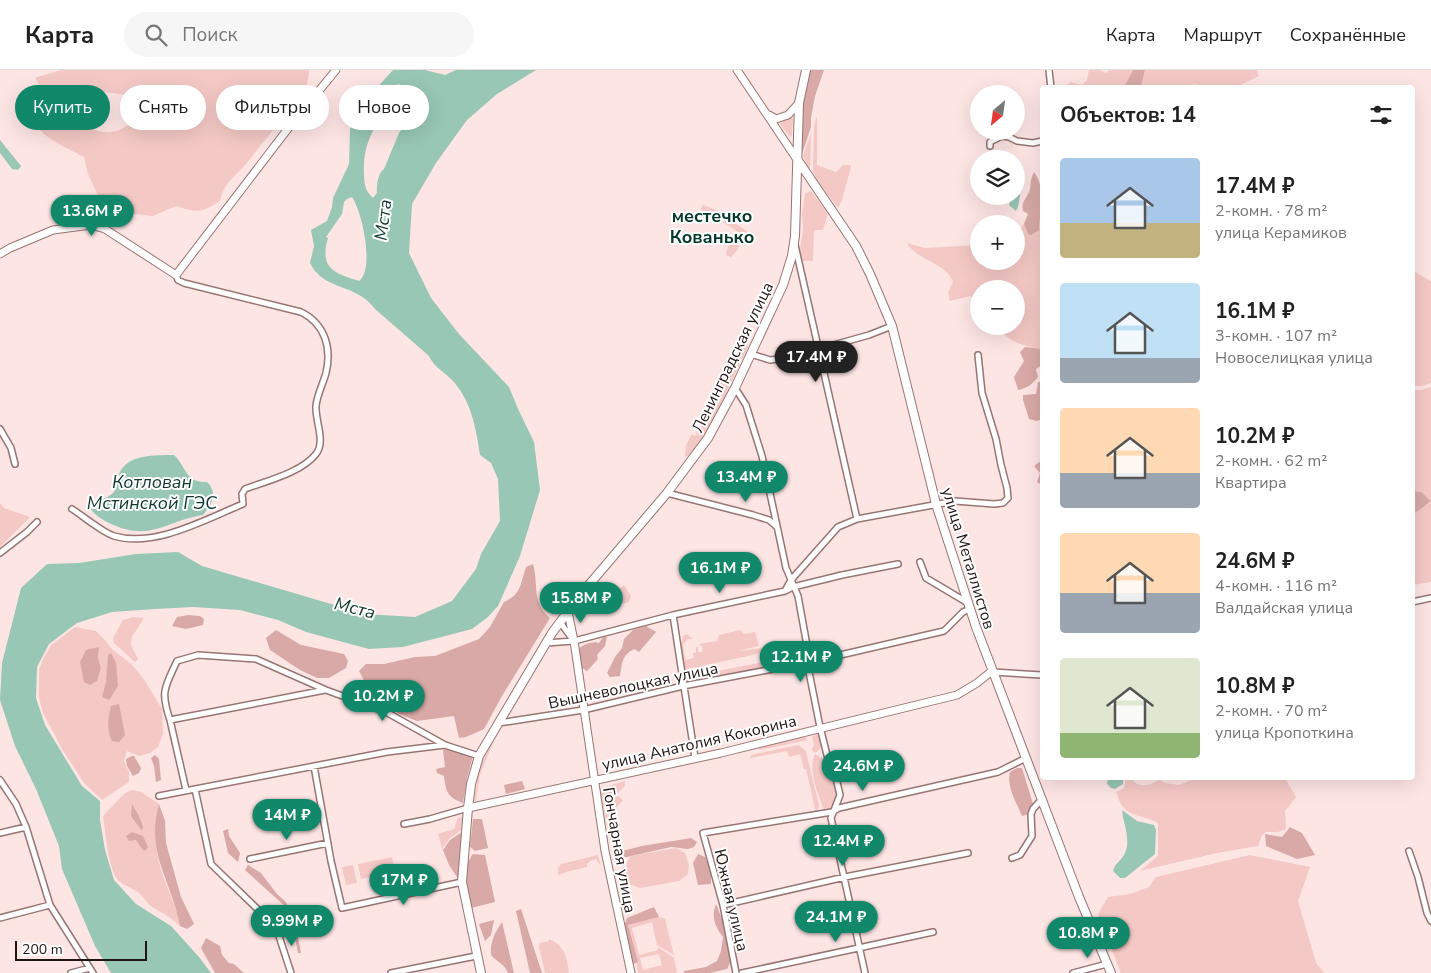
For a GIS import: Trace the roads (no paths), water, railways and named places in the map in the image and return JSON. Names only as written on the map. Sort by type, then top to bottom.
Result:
[{"type":"main road","name":"Ленинградская улица","points":[[481,973],[462,882],[471,784],[479,756],[544,644],[568,612],[667,493],[708,438],[735,388],[783,285],[794,242],[798,102],[806,70]]},
{"type":"main road","name":"улица Металлистов","points":[[796,158],[856,246],[892,326],[936,504],[969,606],[1079,897],[1111,973]]},
{"type":"street","points":[[176,275],[290,126],[336,70]]},
{"type":"street","points":[[737,70],[796,158]]},
{"type":"street","points":[[1048,70],[1050,85]]},
{"type":"street","points":[[767,114],[776,119],[788,115],[798,102]]},
{"type":"street","points":[[990,146],[990,142],[1002,136],[1017,141],[1034,143],[1040,142]]},
{"type":"street","points":[[0,254],[53,230],[91,225],[104,229],[176,275],[178,280],[184,283],[301,312],[313,319],[324,332],[328,346],[326,370],[316,405],[321,442],[318,453],[299,467],[245,489],[242,494],[243,504],[156,538],[139,539],[113,536],[72,509]]},
{"type":"street","points":[[794,242],[857,519]]},
{"type":"street","points":[[751,354],[770,360],[787,358],[869,335],[892,326]]},
{"type":"street","points":[[785,591],[791,580],[838,527],[857,519],[955,501],[994,504],[1003,503],[1008,498],[1008,488],[996,439],[982,393],[978,355]]},
{"type":"street","points":[[735,388],[746,405],[758,442],[786,568],[798,596],[810,662],[809,672],[820,727],[840,795],[831,818],[865,973]]},
{"type":"street","points":[[0,429],[11,448],[15,464]]},
{"type":"street","points":[[667,493],[769,520],[777,526]]},
{"type":"street","points":[[0,553],[37,522]]},
{"type":"street","points":[[920,562],[926,578],[969,606]]},
{"type":"street","points":[[544,644],[574,641],[673,615],[898,564]]},
{"type":"street","points":[[1415,601],[1431,598]]},
{"type":"street","name":"Вышневолоцкая улица","points":[[498,724],[583,710],[683,686],[810,662],[944,631],[969,606]]},
{"type":"street","name":"Гончарная улица","points":[[568,612],[574,641],[593,780],[615,905],[631,973]]},
{"type":"street","points":[[673,615],[695,758]]},
{"type":"street","name":"Гончарная улица","points":[[560,622],[574,641]]},
{"type":"street","points":[[186,790],[164,689],[177,661],[198,655],[256,659],[326,690],[386,712],[445,745],[479,756]]},
{"type":"street","points":[[992,671],[1040,675]]},
{"type":"street","name":"улица Анатолия Кокорина","points":[[404,824],[802,734],[820,727],[957,695],[992,671]]},
{"type":"street","points":[[170,720],[326,690]]},
{"type":"street","points":[[159,796],[387,752],[445,745]]},
{"type":"street","points":[[832,812],[839,808],[998,772],[1026,758]]},
{"type":"street","points":[[314,766],[342,908],[462,882]]},
{"type":"street","points":[[0,780],[16,804],[26,827],[50,905],[91,971],[71,973]]},
{"type":"street","points":[[195,789],[211,864],[276,927],[291,973]]},
{"type":"street","points":[[1012,858],[1020,855],[1032,836],[1032,811],[1042,799]]},
{"type":"street","name":"Южная улица","points":[[736,973],[723,905],[703,833],[832,812]]},
{"type":"street","points":[[0,833],[26,827]]},
{"type":"street","points":[[250,859],[328,843]]},
{"type":"street","points":[[1409,851],[1431,921]]},
{"type":"street","points":[[723,905],[845,877],[968,853]]},
{"type":"street","points":[[0,918],[50,905]]},
{"type":"street","points":[[742,973],[933,932]]},
{"type":"street","points":[[391,973],[476,956]]},
{"type":"street","points":[[1073,973],[1107,964]]},
{"type":"water","name":"Мста","points":[[393,70],[425,70],[445,75],[456,70],[536,70],[497,94],[467,120],[436,163],[412,204],[409,253],[431,298],[459,334],[509,387],[534,442],[540,490],[520,556],[498,606],[488,617],[472,629],[403,647],[369,649],[306,632],[278,620],[240,610],[193,607],[112,612],[77,623],[49,644],[37,667],[36,698],[45,725],[82,786],[100,801],[100,820],[105,850],[114,880],[136,904],[171,926],[211,973],[111,973],[95,946],[62,869],[59,846],[36,789],[15,746],[0,700],[2,663],[21,588],[47,564],[79,563],[136,554],[178,552],[202,566],[365,614],[415,617],[452,601],[476,569],[481,554],[500,521],[498,479],[491,463],[480,455],[472,414],[458,387],[436,366],[429,356],[361,296],[330,283],[315,271],[310,263],[314,246],[311,230],[327,221],[333,198],[349,164],[350,130],[374,130],[366,150],[364,165],[365,183],[368,193],[373,198],[377,193],[380,173],[384,169],[401,130],[429,130],[429,85],[379,85]],"holes":[[[352,197],[363,227],[366,253],[364,275],[359,281],[336,272],[327,263],[326,256],[328,238],[326,237],[342,214],[344,202]]]},
{"type":"water","points":[[0,140],[21,166],[18,170],[12,169],[0,153]]},
{"type":"water","points":[[1009,205],[1018,205],[1016,211]]},
{"type":"water","name":"Котлован Мстинской ГЭС","points":[[174,455],[190,477],[200,482],[207,482],[213,490],[209,507],[203,515],[157,529],[136,531],[123,529],[109,523],[93,512],[89,506],[88,502],[106,498],[114,492],[119,474],[132,460],[151,456]]},
{"type":"water","points":[[1108,780],[1123,780],[1123,784],[1115,789],[1107,784]]},
{"type":"water","points":[[1122,810],[1137,821],[1154,825],[1156,830],[1155,854],[1125,878],[1120,878],[1113,871],[1124,855],[1127,844]]},
{"type":"district","name":"местечко Кованько","points":[[712,226]]}]
